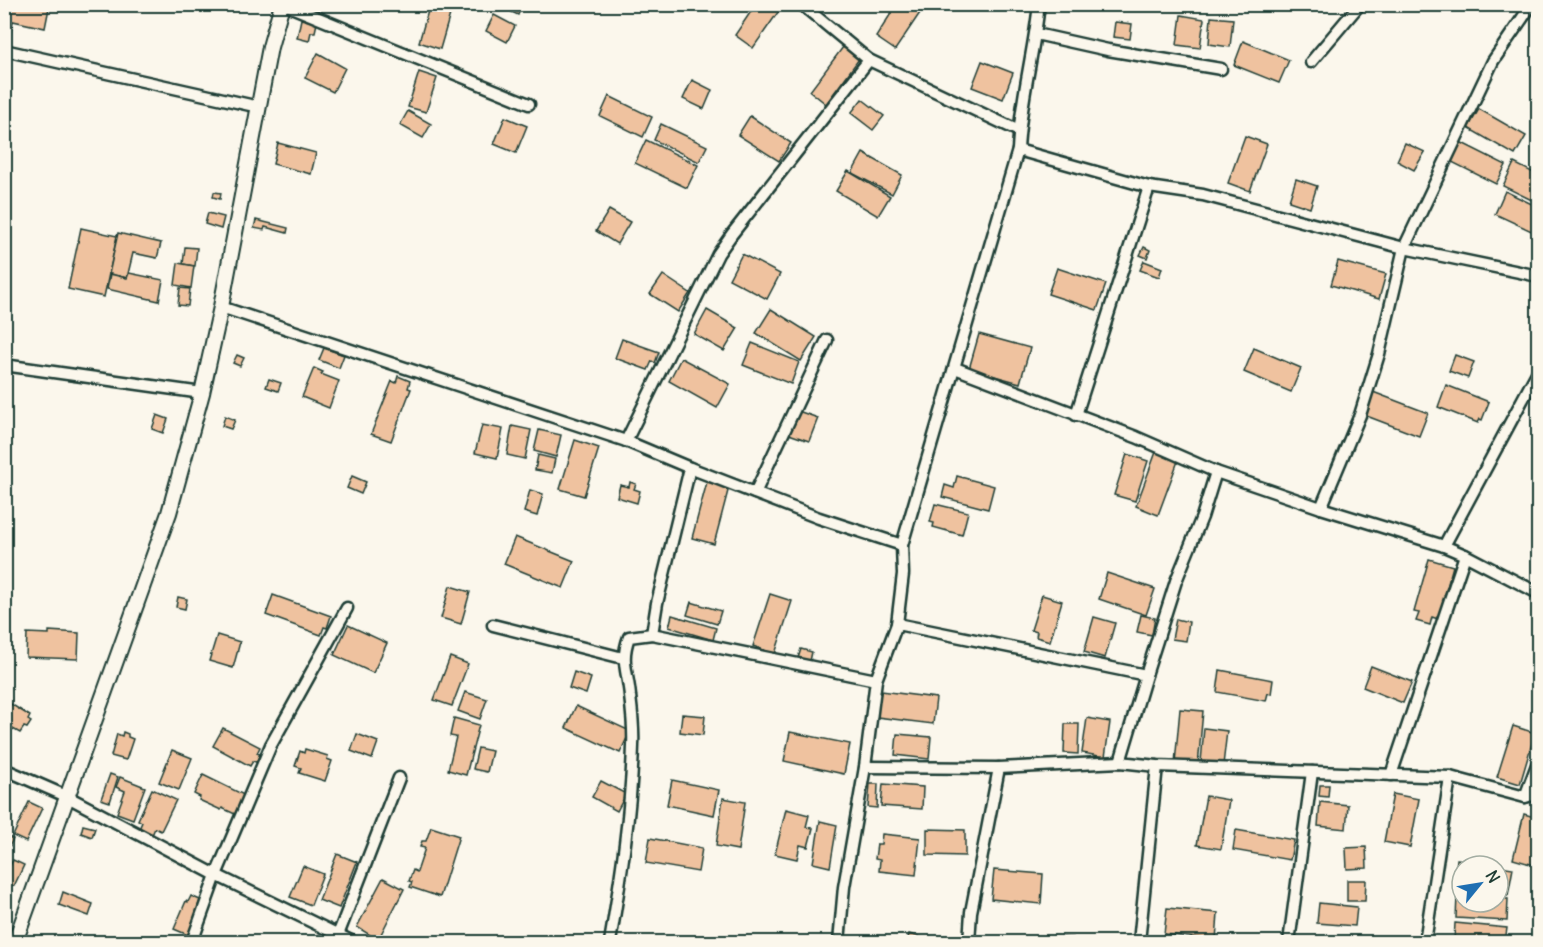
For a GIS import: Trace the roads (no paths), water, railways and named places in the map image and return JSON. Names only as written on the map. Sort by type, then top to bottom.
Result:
[{"type":"street","points":[[15,942],[169,513],[202,393],[270,47],[283,4],[529,104]]},
{"type":"street","points":[[801,4],[869,60],[1018,131]]},
{"type":"street","points":[[839,942],[844,887],[865,767],[876,680],[897,624],[903,574],[902,545],[1018,150],[1018,131],[1036,34],[1039,4]]},
{"type":"street","points":[[1311,62],[1360,4]]},
{"type":"street","points":[[1322,508],[1360,415],[1379,354],[1404,248],[1493,61],[1532,4]]},
{"type":"street","points":[[1036,34],[1108,50],[1221,69]]},
{"type":"street","points":[[4,50],[259,107]]},
{"type":"street","points":[[626,441],[718,254],[869,60]]},
{"type":"street","points":[[1018,150],[1149,187],[1203,195],[1404,248],[1538,276]]},
{"type":"street","points":[[1076,415],[1149,187]]},
{"type":"street","points":[[220,307],[626,441],[819,518],[902,545]]},
{"type":"street","points":[[754,493],[827,340]]},
{"type":"street","points":[[4,365],[202,393]]},
{"type":"street","points":[[955,368],[1136,437],[1216,472],[1444,546],[1539,592]]},
{"type":"street","points":[[1444,546],[1539,370]]},
{"type":"street","points":[[652,634],[657,603],[690,468]]},
{"type":"street","points":[[1120,762],[1176,581],[1202,517],[1216,472]]},
{"type":"street","points":[[1391,775],[1465,555]]},
{"type":"street","points":[[192,942],[216,875],[271,745],[347,608]]},
{"type":"street","points":[[897,624],[1146,675]]},
{"type":"street","points":[[493,626],[624,658]]},
{"type":"street","points":[[610,942],[622,874],[630,796],[633,744],[630,695],[624,658],[629,637],[652,634],[876,680]]},
{"type":"street","points":[[865,767],[999,768],[1120,762],[1156,766],[1450,777],[1525,797],[1539,794]]},
{"type":"street","points":[[1525,797],[1539,762]]},
{"type":"street","points":[[1139,942],[1156,766]]},
{"type":"street","points":[[969,942],[970,912],[999,768]]},
{"type":"street","points":[[4,769],[66,796],[216,875],[353,942]]},
{"type":"street","points":[[1289,942],[1312,772]]},
{"type":"street","points":[[1425,942],[1450,777]]},
{"type":"street","points":[[338,935],[399,778]]}]
